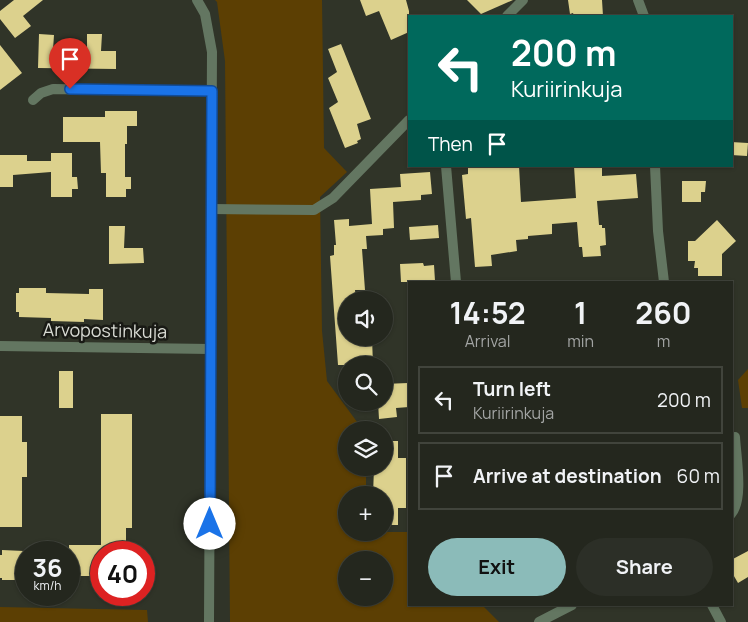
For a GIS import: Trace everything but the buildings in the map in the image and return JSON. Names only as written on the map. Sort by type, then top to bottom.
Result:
[{"type":"street","points":[[197,0],[206,14],[212,52],[210,622]]},
{"type":"street","points":[[508,15],[523,0]]},
{"type":"street","points":[[638,0],[644,15]]},
{"type":"street","points":[[32,100],[41,93],[53,89],[212,91]]},
{"type":"street","points":[[211,209],[314,210],[333,198],[407,124]]},
{"type":"street","points":[[446,167],[456,281]]},
{"type":"street","points":[[655,167],[658,231],[664,281]]},
{"type":"street","name":"Arvopostinkuja","points":[[0,346],[210,348]]},
{"type":"street","points":[[733,512],[739,496],[735,437]]},
{"type":"street","points":[[539,622],[570,606]]},
{"type":"street","points":[[713,606],[721,622]]},
{"type":"shaded area","points":[[215,0],[322,0],[324,148],[347,172],[320,197],[322,331],[327,381],[338,396],[338,411],[349,411],[356,421],[338,421],[338,476],[366,476],[366,486],[338,486],[338,541],[393,541],[393,532],[408,532],[408,606],[483,606],[499,622],[230,622],[225,61],[217,2]]},
{"type":"shaded area","points":[[748,369],[748,408],[742,408],[738,380]]},
{"type":"shaded area","points":[[0,607],[147,610],[148,622],[0,622]]},
{"type":"route","points":[[70,89],[212,91],[210,524]]}]
